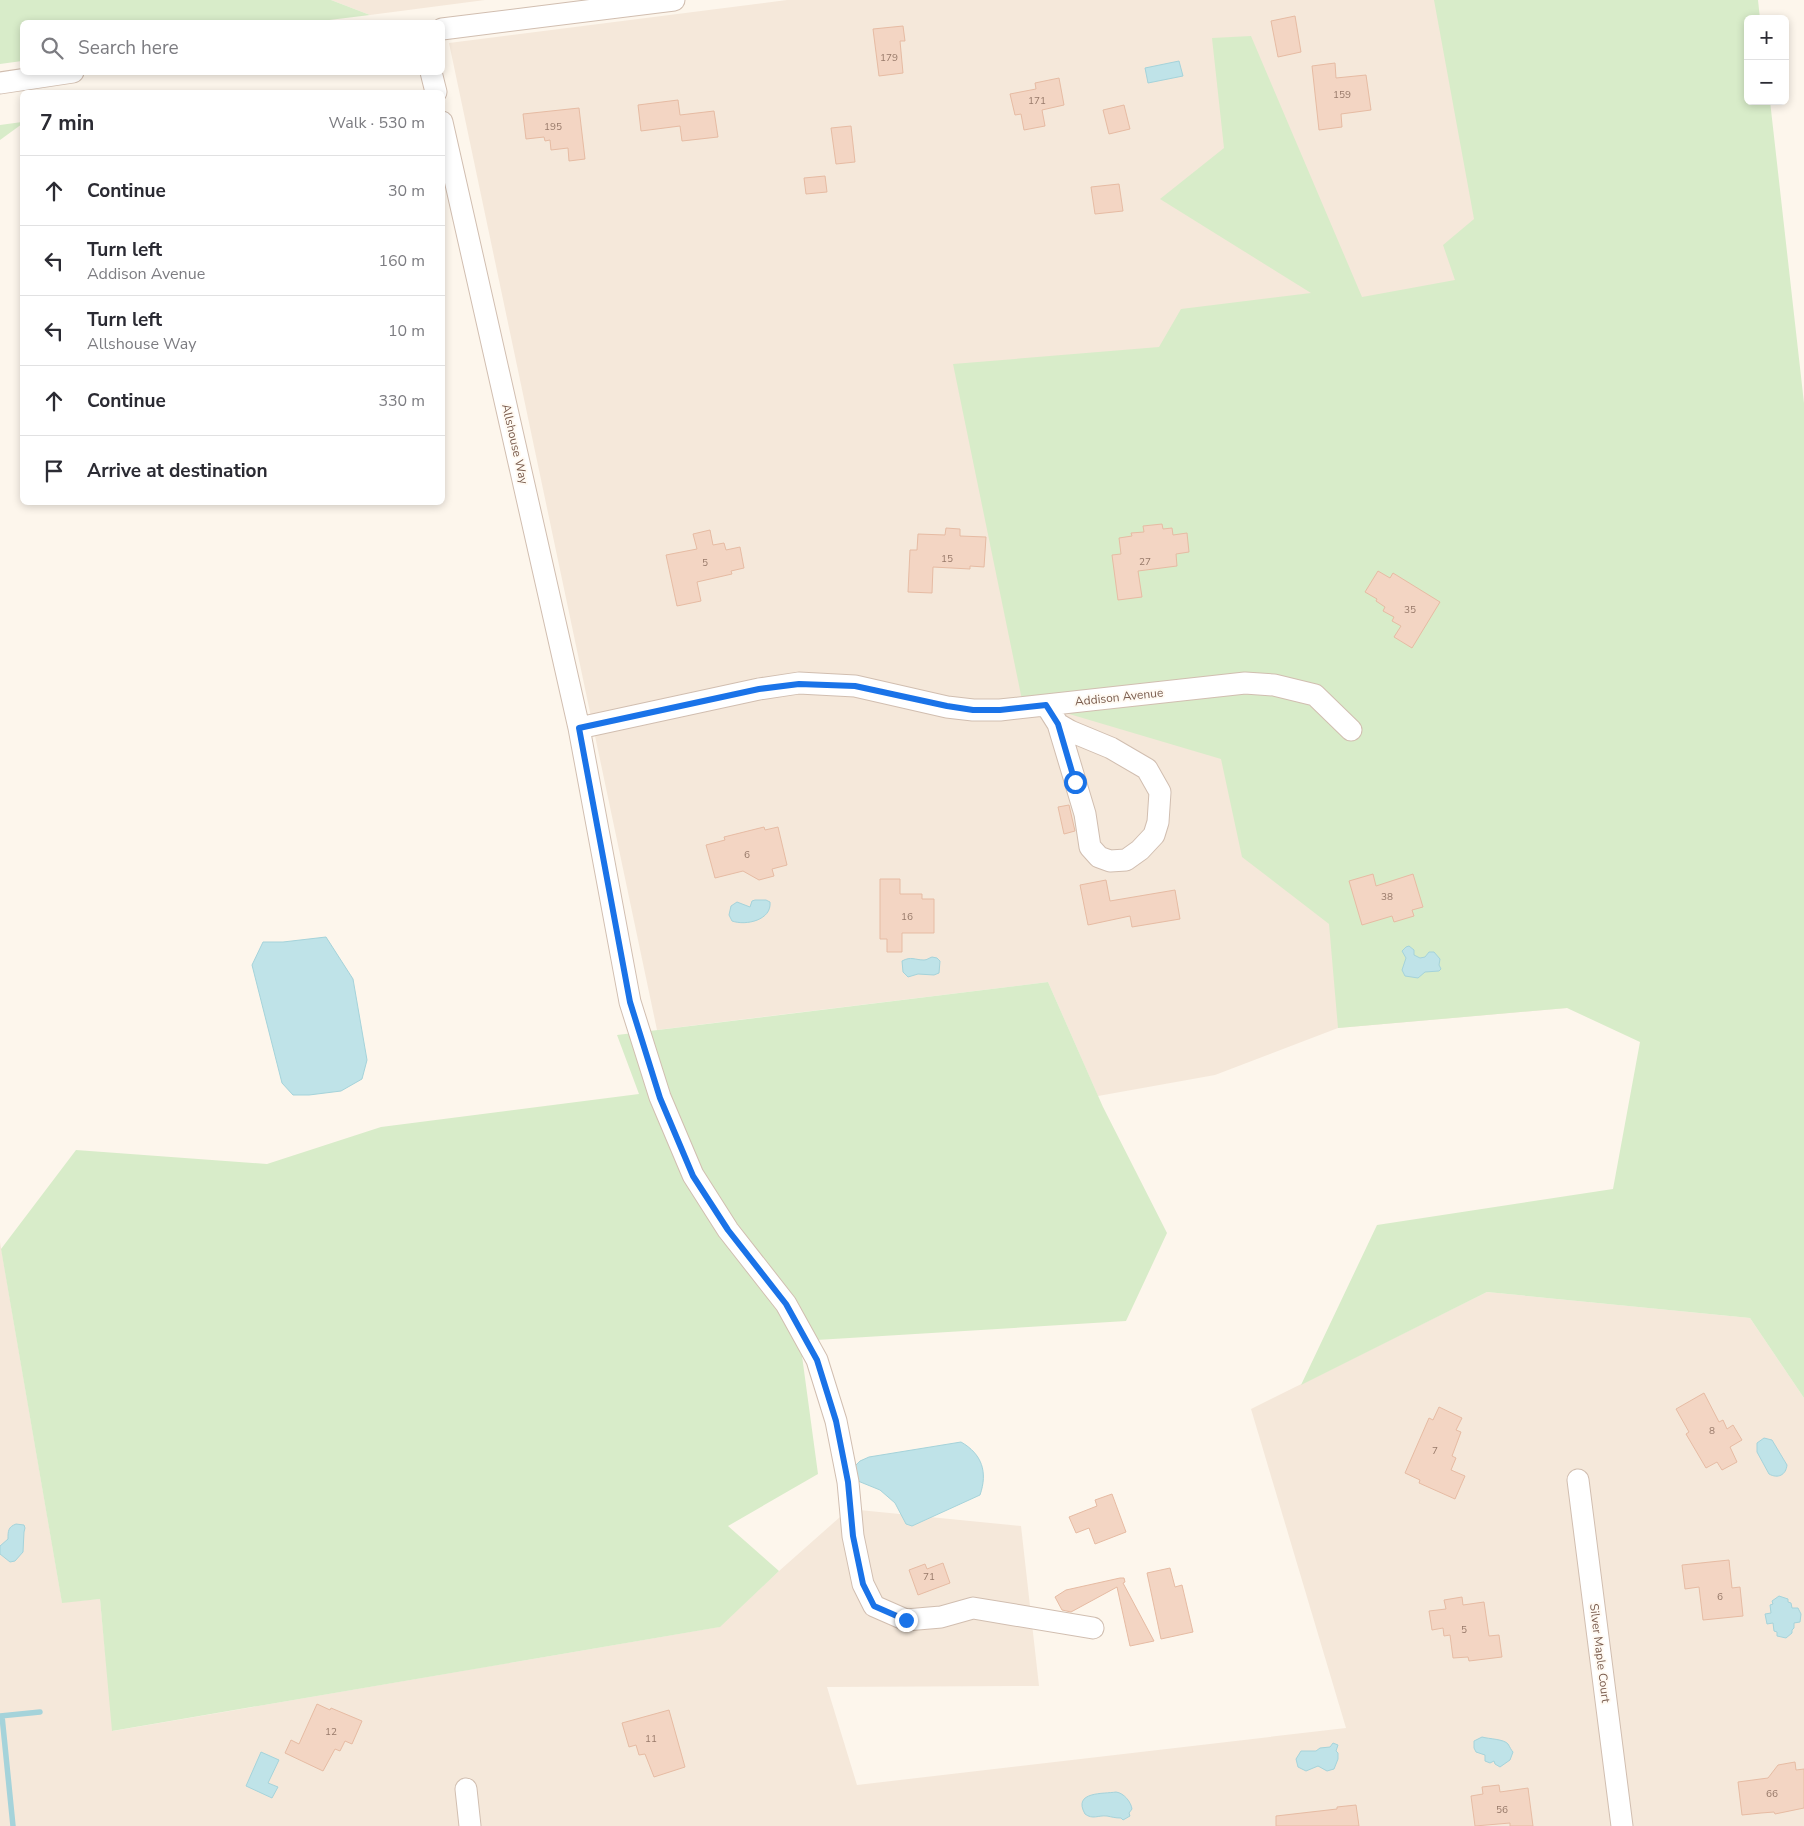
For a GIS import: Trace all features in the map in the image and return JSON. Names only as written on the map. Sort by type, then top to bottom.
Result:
[{"type":"street","points":[[445,29],[674,0]]},
{"type":"street","points":[[0,83],[54,75]]},
{"type":"street","points":[[433,75],[436,90]]},
{"type":"street","name":"Allshouse Way","points":[[445,135],[579,728],[630,1002],[660,1098],[693,1176],[728,1230],[786,1304],[817,1360],[836,1421],[848,1482],[853,1536],[863,1584],[874,1606],[906,1620],[941,1617],[973,1608],[1094,1628]]},
{"type":"street","name":"Addison Avenue","points":[[579,728],[759,689],[799,684],[855,686],[973,710],[1000,710],[1245,684],[1274,685],[1315,695],[1351,730]]},
{"type":"street","points":[[1046,705],[1058,724],[1085,814],[1090,847],[1099,857],[1110,861],[1126,860],[1140,850],[1154,835],[1158,822],[1160,792],[1147,770],[1111,748],[1070,732],[1058,724]]},
{"type":"street","name":"Silver Maple Court","points":[[1578,1480],[1622,1826]]},
{"type":"street","points":[[466,1789],[470,1826]]},
{"type":"shaded area","points":[[331,0],[485,0],[370,15]]},
{"type":"shaded area","points":[[787,0],[1443,0],[1487,289],[1567,1008],[1338,1028],[1215,1075],[1098,1096],[1048,982],[657,1030],[449,43]]},
{"type":"shaded area","points":[[0,1242],[62,1602],[100,1599],[113,1731],[719,1627],[849,1509],[1021,1526],[1039,1686],[827,1687],[857,1785],[1346,1728],[1251,1409],[1487,1292],[1750,1318],[1804,1398],[1804,1826],[0,1826]]},
{"type":"green space","points":[[0,0],[331,0],[370,15],[329,20],[20,20],[20,61],[0,64]]},
{"type":"green space","points":[[1434,0],[1758,0],[1760,15],[1744,15],[1744,105],[1770,105],[1804,403],[1804,1398],[1750,1318],[1487,1292],[1301,1385],[1377,1225],[1613,1189],[1640,1042],[1567,1008],[1338,1028],[1329,924],[1242,857],[1221,759],[1022,700],[953,364],[1159,347],[1181,309],[1311,293],[1160,199],[1224,148],[1212,38],[1251,36],[1362,297],[1455,280],[1443,245],[1474,219]]},
{"type":"green space","points":[[20,122],[20,125],[0,140],[0,125]]},
{"type":"green space","points":[[1048,982],[1103,1107],[1167,1233],[1126,1321],[800,1341],[818,1474],[728,1526],[779,1571],[720,1627],[112,1731],[100,1599],[62,1603],[1,1249],[76,1150],[267,1164],[381,1127],[639,1094],[617,1035]]},
{"type":"water","points":[[1179,61],[1183,76],[1148,83],[1145,68]]},
{"type":"water","points":[[752,901],[770,902],[770,908],[763,917],[744,923],[732,921],[729,915],[731,906],[737,902],[750,907]]},
{"type":"water","points":[[326,937],[353,979],[367,1060],[362,1079],[341,1091],[293,1095],[282,1083],[252,965],[263,942],[283,942]]},
{"type":"water","points":[[1409,946],[1414,950],[1414,955],[1420,958],[1425,957],[1429,952],[1434,952],[1440,959],[1439,965],[1441,969],[1439,971],[1425,972],[1418,978],[1405,976],[1402,970],[1406,958],[1402,951]]},
{"type":"water","points":[[932,957],[940,961],[939,973],[934,975],[918,974],[908,977],[903,972],[902,961],[911,958],[925,960]]},
{"type":"water","points":[[1764,1438],[1772,1440],[1787,1465],[1781,1475],[1769,1474],[1757,1452],[1757,1443]]},
{"type":"water","points":[[961,1442],[974,1452],[981,1464],[983,1479],[980,1495],[912,1526],[906,1524],[895,1503],[880,1490],[853,1479],[850,1471],[860,1461],[869,1457]]},
{"type":"water","points":[[16,1524],[24,1525],[25,1528],[23,1552],[15,1561],[10,1562],[0,1554],[0,1546],[8,1539],[10,1528]]},
{"type":"water","points":[[1779,1596],[1788,1599],[1792,1608],[1798,1608],[1801,1614],[1800,1622],[1794,1623],[1792,1633],[1786,1638],[1777,1636],[1773,1623],[1767,1624],[1765,1614],[1771,1613],[1770,1605]]},
{"type":"water","points":[[1482,1737],[1506,1742],[1513,1752],[1510,1760],[1500,1767],[1494,1761],[1490,1763],[1485,1761],[1485,1755],[1476,1752],[1474,1748],[1474,1741]]},
{"type":"water","points":[[1333,1743],[1338,1745],[1336,1751],[1338,1759],[1334,1769],[1327,1771],[1318,1766],[1306,1771],[1298,1767],[1296,1759],[1301,1751],[1316,1751],[1320,1748],[1330,1747]]},
{"type":"water","points":[[261,1752],[279,1760],[268,1783],[278,1787],[272,1798],[246,1786]]},
{"type":"water","points":[[1116,1792],[1127,1798],[1132,1809],[1129,1813],[1130,1816],[1123,1820],[1107,1816],[1091,1817],[1085,1814],[1082,1807],[1086,1797]]},
{"type":"building","points":[[1295,16],[1301,52],[1278,57],[1271,21]]},
{"type":"building","points":[[903,26],[905,41],[900,41],[903,73],[879,76],[873,29]]},
{"type":"building","points":[[1335,63],[1336,78],[1366,75],[1371,110],[1341,114],[1342,127],[1319,130],[1312,66]]},
{"type":"building","points":[[1059,78],[1064,105],[1042,110],[1045,126],[1024,130],[1021,114],[1015,115],[1010,94],[1036,89],[1035,83]]},
{"type":"building","points":[[678,100],[680,115],[714,111],[718,137],[682,141],[680,126],[641,131],[638,105]]},
{"type":"building","points":[[1124,105],[1130,129],[1109,134],[1103,110]]},
{"type":"building","points":[[579,108],[585,159],[569,161],[568,148],[551,150],[550,140],[545,141],[544,137],[526,139],[523,114]]},
{"type":"building","points":[[851,126],[855,162],[836,164],[831,128]]},
{"type":"building","points":[[825,176],[827,192],[806,194],[804,178]]},
{"type":"building","points":[[1119,184],[1123,211],[1095,214],[1091,187]]},
{"type":"building","points":[[1162,524],[1163,529],[1172,528],[1173,535],[1187,533],[1189,552],[1176,554],[1177,566],[1138,571],[1142,597],[1118,600],[1112,555],[1121,554],[1119,538],[1132,536],[1131,533],[1144,532],[1143,526]]},
{"type":"building","points":[[946,528],[960,529],[960,536],[986,537],[984,567],[970,566],[970,569],[933,567],[932,593],[908,592],[910,550],[917,550],[918,534],[945,535]]},
{"type":"building","points":[[710,530],[713,545],[724,543],[726,550],[740,547],[744,568],[731,571],[732,574],[697,582],[701,601],[677,606],[666,555],[697,549],[693,534]]},
{"type":"building","points":[[1378,571],[1390,578],[1393,573],[1440,602],[1412,648],[1394,637],[1401,626],[1392,621],[1394,617],[1383,611],[1385,607],[1376,601],[1377,599],[1365,592]]},
{"type":"building","points":[[1069,805],[1075,831],[1064,834],[1058,807]]},
{"type":"building","points":[[764,827],[765,830],[778,827],[787,865],[772,869],[774,876],[759,880],[743,871],[715,878],[706,845],[725,840],[724,837]]},
{"type":"building","points":[[1373,874],[1376,886],[1413,874],[1423,907],[1412,910],[1414,916],[1394,922],[1392,916],[1362,925],[1349,881]]},
{"type":"building","points":[[880,879],[900,879],[900,894],[922,894],[922,899],[934,899],[934,933],[902,933],[902,952],[887,952],[887,939],[880,939]]},
{"type":"building","points":[[1106,880],[1110,901],[1175,890],[1180,919],[1132,927],[1130,916],[1088,925],[1080,885]]},
{"type":"building","points":[[1704,1393],[1719,1422],[1723,1420],[1727,1429],[1733,1425],[1742,1440],[1730,1447],[1737,1462],[1722,1470],[1717,1462],[1706,1468],[1686,1434],[1689,1432],[1676,1409]]},
{"type":"building","points":[[1439,1407],[1462,1418],[1456,1430],[1461,1432],[1452,1456],[1456,1458],[1451,1470],[1465,1476],[1455,1499],[1419,1483],[1420,1480],[1405,1473],[1429,1418],[1433,1420]]},
{"type":"building","points":[[1112,1494],[1126,1532],[1095,1544],[1089,1528],[1076,1533],[1069,1517],[1097,1506],[1095,1500]]},
{"type":"building","points":[[1729,1560],[1732,1588],[1740,1587],[1743,1616],[1703,1620],[1699,1587],[1685,1589],[1682,1565]]},
{"type":"building","points":[[943,1563],[950,1583],[918,1595],[909,1570],[925,1564],[927,1569]]},
{"type":"building","points":[[1170,1568],[1175,1587],[1182,1585],[1193,1632],[1161,1639],[1147,1573]]},
{"type":"building","points":[[1124,1578],[1125,1582],[1123,1583],[1154,1641],[1130,1646],[1117,1587],[1071,1612],[1062,1610],[1055,1597],[1066,1590]]},
{"type":"building","points":[[1462,1597],[1463,1605],[1484,1602],[1489,1636],[1499,1635],[1502,1657],[1469,1661],[1468,1657],[1453,1658],[1450,1635],[1444,1636],[1443,1628],[1432,1630],[1429,1611],[1446,1609],[1444,1600]]},
{"type":"building","points":[[317,1704],[362,1721],[352,1744],[345,1741],[340,1751],[335,1749],[323,1771],[285,1753],[291,1740],[299,1744]]},
{"type":"building","points":[[669,1710],[685,1767],[654,1777],[645,1754],[639,1755],[636,1745],[629,1747],[622,1723]]},
{"type":"building","points":[[1795,1762],[1796,1770],[1804,1769],[1804,1808],[1775,1814],[1774,1812],[1742,1815],[1738,1782],[1768,1778],[1778,1765]]},
{"type":"building","points":[[1499,1785],[1500,1792],[1528,1788],[1533,1826],[1510,1826],[1510,1823],[1475,1826],[1471,1796],[1483,1794],[1482,1787]]},
{"type":"building","points":[[1356,1805],[1359,1826],[1276,1826],[1276,1816]]},
{"type":"waterway","points":[[0,1716],[40,1712]]},
{"type":"waterway","points":[[2,1716],[13,1826]]},
{"type":"route","points":[[906,1620],[874,1606],[863,1584],[853,1536],[848,1482],[836,1421],[817,1360],[786,1304],[728,1230],[693,1176],[660,1098],[630,1002],[579,728],[759,689],[799,684],[855,686],[973,710],[1000,710],[1046,705],[1058,724],[1075,782]]}]
